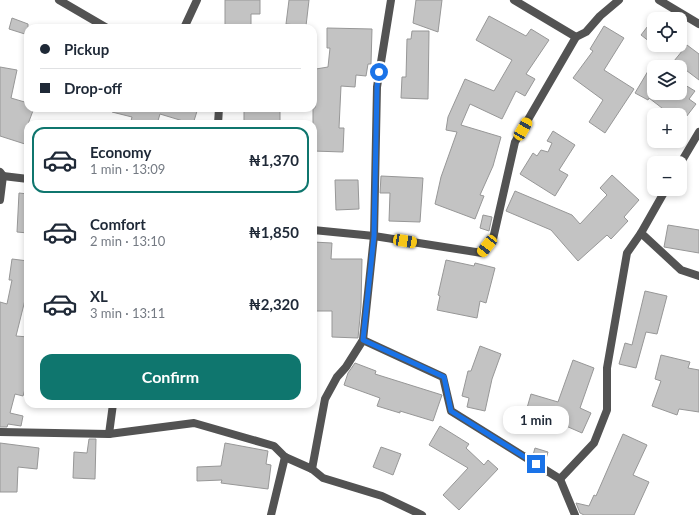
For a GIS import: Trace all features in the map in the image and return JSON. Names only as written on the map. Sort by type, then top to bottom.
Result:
[{"type":"street","points":[[59,0],[99,24]]},
{"type":"street","points":[[186,24],[197,0]]},
{"type":"street","points":[[312,469],[325,399],[337,377],[346,367],[363,340],[374,236],[377,87],[391,0]]},
{"type":"street","points":[[514,0],[576,37]]},
{"type":"street","points":[[317,230],[374,236],[482,253],[493,239],[515,142],[576,37],[586,32],[600,16],[619,0]]},
{"type":"street","points":[[659,0],[699,24]]},
{"type":"street","points":[[685,156],[698,137]]},
{"type":"street","points":[[0,200],[1,174],[24,178]]},
{"type":"street","points":[[560,479],[594,443],[607,410],[607,368],[627,253],[641,233],[662,196]]},
{"type":"street","points":[[641,233],[681,270],[699,276]]},
{"type":"street","points":[[363,340],[444,377],[451,411],[560,479],[575,515]]},
{"type":"street","points":[[109,434],[112,408]]},
{"type":"street","points":[[0,432],[109,434],[194,423],[274,446],[285,457],[312,469],[323,478],[382,496],[422,515]]},
{"type":"street","points":[[271,515],[285,457]]},
{"type":"building","points":[[225,0],[260,0],[260,14],[251,14],[251,24],[225,24]]},
{"type":"building","points":[[289,0],[309,0],[306,24],[286,24]]},
{"type":"building","points":[[416,0],[442,0],[438,32],[413,23]]},
{"type":"building","points":[[489,16],[526,36],[531,29],[549,40],[526,74],[535,79],[525,96],[516,91],[502,119],[470,104],[461,125],[501,137],[493,166],[480,195],[484,196],[475,219],[435,204],[441,177],[457,132],[446,130],[448,117],[465,79],[494,91],[512,60],[476,40]]},
{"type":"building","points":[[12,18],[28,24],[24,24],[24,34],[9,29]]},
{"type":"building","points":[[604,26],[624,38],[604,70],[634,89],[605,133],[589,122],[603,100],[573,78],[593,51],[590,49]]},
{"type":"building","points":[[647,27],[647,40],[641,35]]},
{"type":"building","points":[[327,28],[372,29],[371,64],[368,64],[366,76],[356,75],[355,87],[341,86],[339,128],[344,128],[343,152],[317,151],[317,120],[313,120],[313,112],[317,112],[317,69],[328,67],[330,48],[327,48]]},
{"type":"building","points":[[412,31],[429,31],[428,99],[401,98],[402,77],[406,77],[407,39],[411,39]]},
{"type":"building","points":[[687,45],[699,54],[699,80],[687,71],[687,60],[675,60],[681,52],[687,52]]},
{"type":"building","points":[[0,67],[17,70],[11,98],[24,102],[24,112],[32,112],[30,120],[24,120],[24,144],[0,136]]},
{"type":"building","points":[[647,73],[647,99],[635,93]]},
{"type":"building","points":[[687,86],[695,91],[689,99],[696,104],[687,116],[687,108],[662,108],[652,100],[687,100]]},
{"type":"building","points":[[112,112],[197,112],[194,120],[180,120],[160,114],[158,120],[131,120],[132,117]]},
{"type":"building","points":[[244,112],[280,112],[280,120],[244,120]]},
{"type":"building","points":[[553,131],[575,145],[559,170],[568,175],[555,196],[520,174],[533,153],[537,156],[541,150],[548,152],[552,143],[547,141]]},
{"type":"building","points":[[612,175],[639,200],[624,217],[628,221],[611,239],[607,235],[578,261],[551,230],[506,211],[515,191],[572,215],[580,224],[607,195],[600,188]]},
{"type":"building","points":[[381,176],[423,178],[420,222],[389,221],[390,193],[380,193]]},
{"type":"building","points":[[335,180],[358,180],[359,209],[336,210]]},
{"type":"building","points":[[19,193],[24,194],[24,233],[17,232]]},
{"type":"building","points":[[483,215],[492,217],[489,231],[480,228]]},
{"type":"building","points":[[668,225],[699,230],[699,253],[664,247]]},
{"type":"building","points":[[317,242],[332,243],[331,259],[362,259],[361,307],[358,338],[332,337],[332,311],[317,311]]},
{"type":"building","points":[[12,259],[24,260],[24,304],[16,336],[24,337],[24,393],[23,396],[15,394],[10,413],[23,416],[21,426],[8,424],[7,427],[0,427],[0,302],[7,304],[12,280],[9,280]]},
{"type":"building","points":[[446,260],[474,266],[475,263],[495,268],[486,303],[480,301],[477,318],[437,310],[440,296],[438,295]]},
{"type":"building","points":[[645,291],[667,296],[657,334],[646,332],[636,368],[619,364],[625,343],[632,345]]},
{"type":"building","points":[[480,346],[501,354],[492,379],[485,411],[467,407],[469,398],[462,396],[468,371],[471,371]]},
{"type":"building","points":[[661,355],[690,362],[688,368],[699,370],[699,412],[679,409],[677,415],[652,406],[661,381],[655,379]]},
{"type":"building","points":[[573,360],[594,368],[580,408],[591,413],[582,433],[550,419],[550,422],[525,415],[531,394],[558,402]]},
{"type":"building","points":[[355,363],[376,371],[375,374],[442,395],[433,421],[377,406],[380,398],[344,385],[348,373]]},
{"type":"building","points":[[440,426],[469,444],[466,448],[484,465],[488,460],[498,469],[459,510],[443,495],[468,468],[429,445]]},
{"type":"building","points":[[623,434],[647,445],[633,475],[649,482],[634,515],[584,515],[580,513],[576,503],[589,506],[594,495],[596,496]]},
{"type":"building","points":[[89,439],[96,439],[95,479],[73,478],[74,452],[87,453]]},
{"type":"building","points":[[0,443],[39,448],[37,469],[18,467],[17,492],[0,492]]},
{"type":"building","points":[[225,443],[268,451],[266,464],[271,465],[268,489],[221,483],[222,480],[197,481],[197,467],[221,466]]},
{"type":"building","points":[[381,447],[401,454],[393,475],[373,467]]},
{"type":"building","points":[[535,448],[548,452],[545,462],[533,455]]},
{"type":"route","points":[[379,72],[377,87],[374,236],[363,340],[444,377],[451,411],[536,464]]}]
